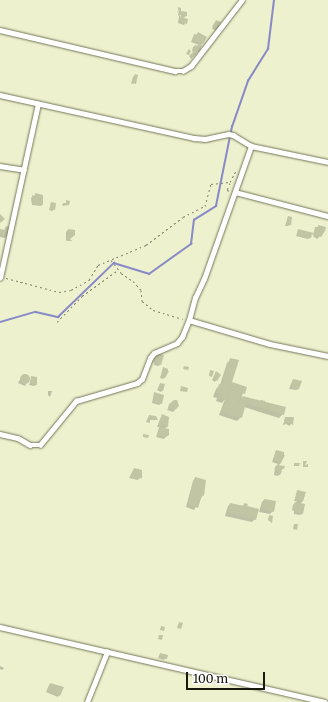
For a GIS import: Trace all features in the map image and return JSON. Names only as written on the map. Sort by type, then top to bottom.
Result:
[{"type":"street","points":[[0,30],[175,71],[183,71],[191,66],[242,0]]},
{"type":"street","points":[[0,95],[194,138],[205,139],[228,134],[233,135],[251,146],[328,162]]},
{"type":"street","points":[[1,278],[38,104]]},
{"type":"street","points":[[0,434],[18,438],[30,445],[40,446],[79,399],[137,383],[142,379],[150,358],[154,353],[177,343],[182,337],[189,320],[195,298],[204,279],[251,146]]},
{"type":"street","points":[[0,166],[24,170]]},
{"type":"street","points":[[235,192],[328,216]]},
{"type":"street","points":[[189,320],[270,344],[328,356]]},
{"type":"street","points":[[0,627],[232,679],[324,702]]},
{"type":"street","points":[[87,702],[107,652]]},
{"type":"path","points":[[235,192],[227,190],[240,164]]},
{"type":"path","points":[[1,278],[59,292],[71,290],[89,280],[98,265],[146,245],[183,217],[205,206],[211,184],[230,182]]},
{"type":"path","points":[[110,260],[118,270],[133,281],[141,290],[142,301],[153,310],[189,320]]},
{"type":"path","points":[[57,322],[82,296],[118,270]]},
{"type":"building","points":[[178,7],[181,8],[181,11],[187,12],[187,16],[184,18],[188,19],[187,24],[179,22],[181,15],[179,15]]},
{"type":"building","points":[[216,20],[221,22],[218,29],[212,27]]},
{"type":"building","points":[[198,32],[207,37],[203,44],[192,41],[194,34],[197,35]]},
{"type":"building","points":[[199,43],[202,45],[199,52],[193,49],[195,45],[198,46]]},
{"type":"building","points":[[189,49],[191,51],[189,55],[186,54]]},
{"type":"building","points":[[195,50],[197,53],[191,59],[189,56]]},
{"type":"building","points":[[135,74],[138,75],[136,84],[132,83]]},
{"type":"building","points":[[35,193],[43,195],[43,205],[33,204],[32,195],[35,196]]},
{"type":"building","points":[[66,200],[70,201],[69,205],[62,206],[63,203],[66,203]]},
{"type":"building","points":[[51,202],[56,203],[55,210],[50,209]]},
{"type":"building","points":[[0,214],[5,219],[0,223]]},
{"type":"building","points":[[288,216],[292,217],[291,225],[286,225]]},
{"type":"building","points":[[318,225],[326,227],[321,237],[314,235],[315,227],[318,227]]},
{"type":"building","points":[[6,226],[10,227],[7,237],[0,235],[0,229],[5,230]]},
{"type":"building","points":[[68,229],[75,230],[75,235],[70,239],[72,241],[67,241]]},
{"type":"building","points":[[298,229],[314,233],[313,235],[312,234],[311,238],[305,237],[305,232],[304,237],[297,234]]},
{"type":"building","points":[[156,353],[164,355],[161,365],[153,363]]},
{"type":"building","points":[[230,358],[239,360],[232,382],[247,387],[245,394],[230,389],[226,400],[219,397],[220,394],[216,393],[219,384],[222,385]]},
{"type":"building","points":[[184,366],[189,367],[188,370],[183,369]]},
{"type":"building","points":[[163,367],[169,371],[165,378],[161,377]]},
{"type":"building","points":[[210,370],[214,371],[212,377],[209,376]]},
{"type":"building","points":[[216,371],[221,375],[217,381],[213,378]]},
{"type":"building","points":[[23,374],[27,374],[29,375],[29,383],[23,384],[20,381],[20,377]]},
{"type":"building","points":[[31,376],[37,377],[37,385],[30,383]]},
{"type":"building","points":[[293,379],[302,381],[299,389],[290,387]]},
{"type":"building","points":[[160,383],[165,384],[163,391],[158,389]]},
{"type":"building","points":[[181,386],[188,388],[187,392],[180,391]]},
{"type":"building","points":[[230,390],[240,393],[240,399],[238,401],[240,402],[242,396],[286,407],[284,415],[246,403],[242,418],[221,412]]},
{"type":"building","points":[[154,392],[164,395],[162,404],[153,402]]},
{"type":"building","points":[[174,400],[177,400],[179,406],[175,410],[168,409],[169,404]]},
{"type":"building","points":[[162,414],[169,417],[168,427],[158,425]]},
{"type":"building","points":[[149,415],[156,416],[158,420],[150,420],[150,423],[146,422]]},
{"type":"building","points":[[285,417],[294,417],[293,425],[287,422],[287,424],[284,424]]},
{"type":"building","points":[[159,427],[169,429],[169,435],[166,437],[157,435]]},
{"type":"building","points":[[143,434],[149,435],[148,438],[143,437]]},
{"type":"building","points":[[276,450],[284,452],[285,455],[281,463],[273,460]]},
{"type":"building","points":[[303,461],[307,461],[305,465],[308,464],[308,467],[303,467]]},
{"type":"building","points":[[294,463],[300,463],[299,466],[294,466]]},
{"type":"building","points":[[277,465],[285,466],[284,469],[281,468],[282,471],[280,475],[276,474]]},
{"type":"building","points":[[134,468],[142,470],[142,478],[137,479],[130,477]]},
{"type":"building","points":[[195,477],[206,480],[204,496],[202,495],[198,508],[188,504]]},
{"type":"building","points":[[297,490],[306,492],[303,501],[295,499]]},
{"type":"building","points":[[264,499],[276,501],[274,512],[262,509]]},
{"type":"building","points":[[295,502],[305,504],[303,514],[295,512],[295,509],[293,509]]},
{"type":"building","points":[[230,503],[244,506],[244,503],[248,504],[247,506],[259,509],[256,520],[228,513]]},
{"type":"building","points":[[269,515],[273,516],[272,523],[268,520]]},
{"type":"building","points":[[294,524],[298,524],[297,530],[293,529]]},
{"type":"building","points":[[179,622],[183,623],[181,629],[177,628]]},
{"type":"building","points":[[161,626],[165,627],[164,631],[160,630]]},
{"type":"building","points":[[159,635],[163,635],[162,640],[158,639]]},
{"type":"building","points":[[160,653],[168,655],[167,659],[159,657]]},
{"type":"building","points":[[50,683],[64,687],[60,696],[47,690]]},
{"type":"waterway","points":[[0,322],[36,312],[58,317],[114,263],[149,274],[191,244],[194,220],[216,206],[232,127],[248,81],[268,49],[274,0]]}]
